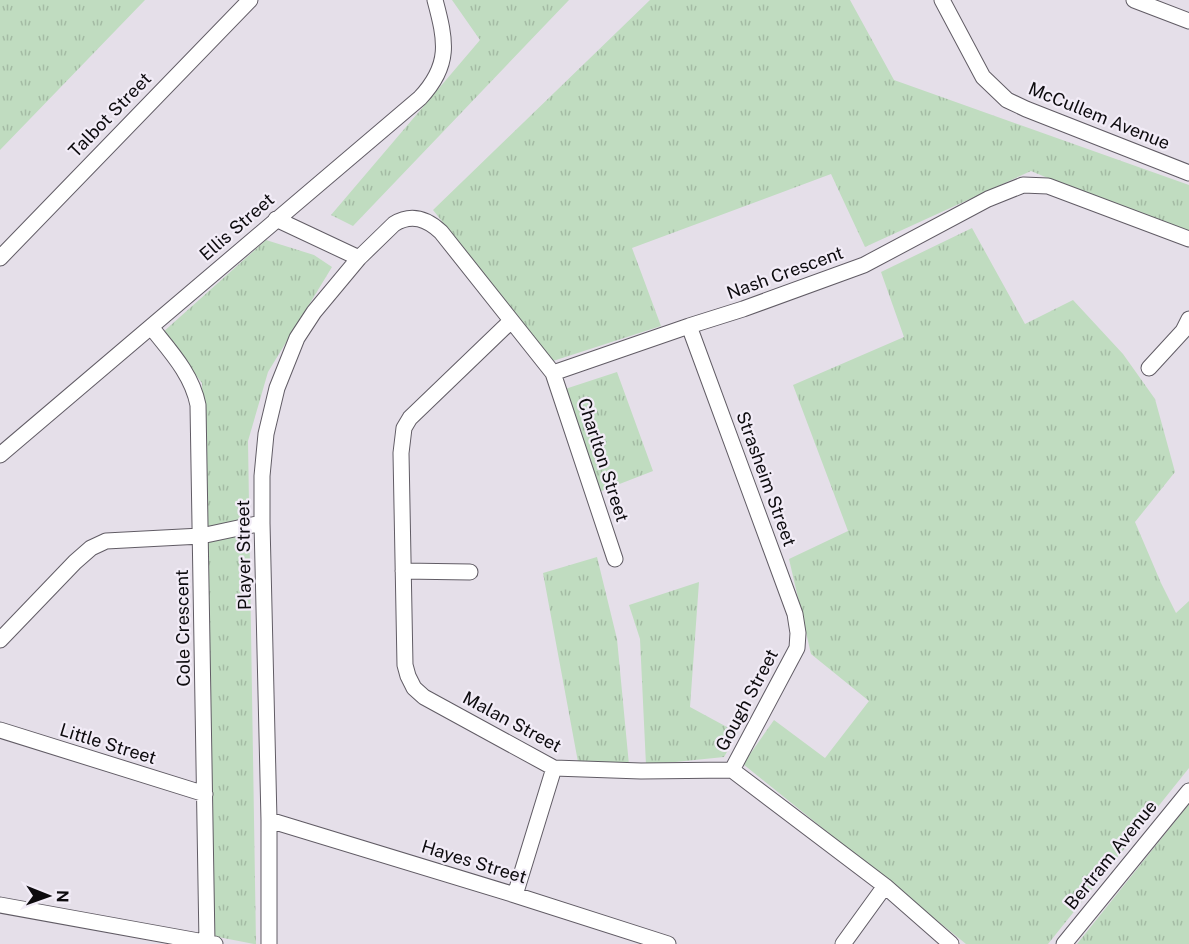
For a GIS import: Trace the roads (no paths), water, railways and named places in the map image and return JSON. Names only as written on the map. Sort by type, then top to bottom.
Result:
[{"type":"street","name":"Talbot Street","points":[[0,258],[250,0]]},
{"type":"street","name":"Ellis Street","points":[[0,456],[420,98],[439,73],[444,50],[443,30],[435,0]]},
{"type":"street","name":"McCullem Avenue","points":[[942,0],[982,77],[1007,100],[1189,173]]},
{"type":"street","points":[[1142,2],[1189,21]]},
{"type":"street","name":"Nash Crescent","points":[[554,373],[864,265],[988,198],[1023,185],[1048,186],[1189,239]]},
{"type":"street","name":"Player Street","points":[[269,944],[269,820],[262,476],[266,434],[280,381],[297,338],[314,312],[359,258],[386,230],[401,219],[409,218],[427,222],[441,232],[511,321]]},
{"type":"street","points":[[276,219],[359,258]]},
{"type":"street","points":[[1149,368],[1183,331],[1189,319]]},
{"type":"street","points":[[511,321],[554,373]]},
{"type":"street","name":"Malan Street","points":[[511,321],[419,407],[404,428],[401,453],[405,665],[408,676],[414,688],[438,705],[554,768],[640,771],[732,770]]},
{"type":"street","name":"Strasheim Street","points":[[688,326],[795,614],[798,633],[797,648]]},
{"type":"street","name":"Cole Crescent","points":[[0,905],[211,943],[205,794],[199,418],[196,396],[186,373],[151,327]]},
{"type":"street","name":"Charlton Street","points":[[554,373],[615,559]]},
{"type":"street","points":[[0,640],[75,562],[91,548],[106,541],[201,536],[262,523]]},
{"type":"street","points":[[404,571],[470,572]]},
{"type":"street","name":"Gough Street","points":[[732,770],[797,648]]},
{"type":"street","name":"Little Street","points":[[0,730],[205,794]]},
{"type":"street","points":[[515,895],[554,768]]},
{"type":"street","points":[[732,770],[885,886],[951,944]]},
{"type":"street","name":"Bertram Avenue","points":[[1064,944],[1189,791]]},
{"type":"street","name":"Hayes Street","points":[[269,820],[668,944]]},
{"type":"street","points":[[843,944],[885,886]]}]
